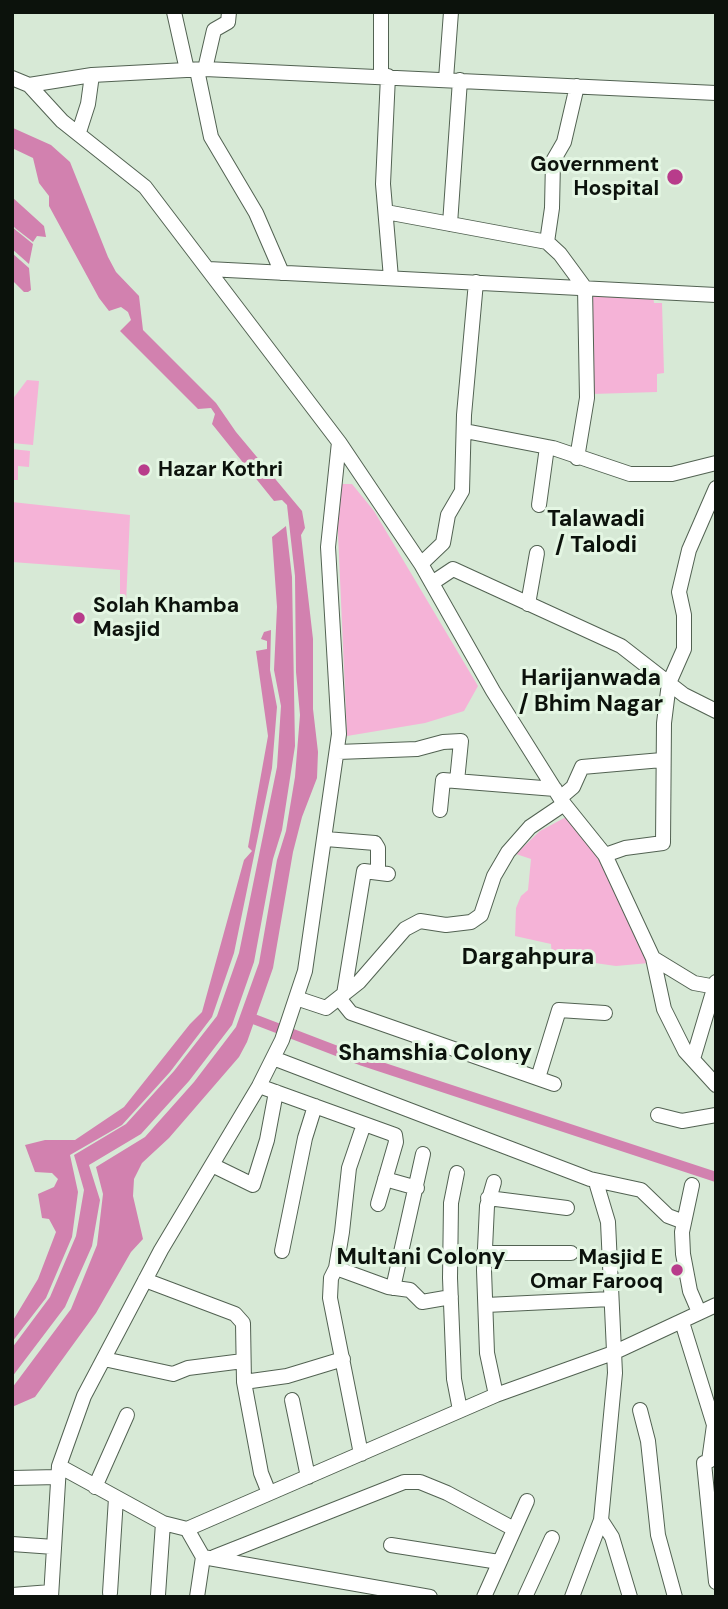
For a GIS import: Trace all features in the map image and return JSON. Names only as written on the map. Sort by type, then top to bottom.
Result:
[{"type":"street","points":[[174,12],[196,70],[211,137],[256,213],[282,272]]},
{"type":"street","points":[[196,70],[214,30],[228,22],[229,12]]},
{"type":"street","points":[[381,12],[385,75],[383,184],[391,278]]},
{"type":"street","points":[[450,224],[453,79],[451,12]]},
{"type":"street","points":[[29,85],[92,75],[196,70],[385,75],[716,93]]},
{"type":"street","points":[[79,132],[88,104],[92,75]]},
{"type":"street","points":[[12,78],[29,85],[62,121],[145,187],[339,442],[421,564],[493,691],[560,797],[605,855],[653,958],[664,1009],[693,1059],[716,1085]]},
{"type":"street","points":[[547,242],[552,208],[552,161],[564,142],[577,86]]},
{"type":"street","points":[[386,212],[547,242],[559,254],[585,288],[587,398],[577,458]]},
{"type":"street","points":[[208,269],[716,295]]},
{"type":"street","points":[[421,564],[443,543],[448,515],[462,491],[464,415],[475,282]]},
{"type":"street","points":[[465,431],[547,447],[630,474],[671,474],[716,463]]},
{"type":"street","points":[[12,1595],[51,1594],[58,1472],[85,1396],[145,1280],[259,1086],[282,1040],[305,971],[340,734],[328,547],[339,442]]},
{"type":"street","points":[[539,505],[547,447]]},
{"type":"street","points":[[605,855],[625,848],[663,843],[663,760],[668,683],[684,649],[684,615],[679,592],[687,560],[716,488]]},
{"type":"street","points":[[528,604],[537,553]]},
{"type":"street","points":[[432,583],[453,569],[621,646],[684,695],[716,711]]},
{"type":"street","points":[[338,752],[417,749],[443,741],[461,741],[457,781]]},
{"type":"street","points":[[295,1002],[326,1008],[359,982],[405,929],[420,921],[446,925],[471,922],[481,915],[494,876],[508,852],[560,797],[573,787],[582,767],[663,760]]},
{"type":"street","points":[[440,810],[443,780],[560,797]]},
{"type":"street","points":[[326,839],[375,843],[383,873],[364,871],[341,996],[351,1013],[554,1084]]},
{"type":"street","points":[[653,958],[694,983],[715,985],[693,1059]]},
{"type":"street","points":[[538,1078],[559,1010],[605,1013]]},
{"type":"street","points":[[273,1058],[596,1182],[641,1190],[668,1216],[684,1223]]},
{"type":"street","points":[[259,1086],[395,1135],[396,1142],[378,1205]]},
{"type":"street","points":[[212,1165],[253,1185],[267,1140],[276,1092]]},
{"type":"street","points":[[282,1251],[305,1138],[315,1107]]},
{"type":"street","points":[[658,1115],[681,1121],[716,1115]]},
{"type":"street","points":[[361,1454],[330,1298],[349,1168],[364,1124]]},
{"type":"street","points":[[393,1288],[423,1154]]},
{"type":"street","points":[[457,1173],[451,1203],[451,1297],[454,1379],[460,1410]]},
{"type":"street","points":[[385,1179],[417,1188]]},
{"type":"street","points":[[494,1182],[488,1198],[484,1253],[489,1369],[496,1395]]},
{"type":"street","points":[[572,1597],[601,1520],[615,1373],[608,1222],[596,1182]]},
{"type":"street","points":[[692,1185],[684,1223],[683,1254],[690,1291],[699,1312]]},
{"type":"street","points":[[488,1198],[567,1209]]},
{"type":"street","points":[[484,1253],[571,1253]]},
{"type":"street","points":[[336,1268],[393,1288],[410,1290],[422,1302],[451,1297]]},
{"type":"street","points":[[145,1280],[235,1314],[243,1323],[244,1382],[261,1473],[269,1493]]},
{"type":"street","points":[[486,1305],[611,1299]]},
{"type":"street","points":[[12,1478],[58,1472],[95,1487],[163,1523],[187,1529],[460,1410],[613,1353],[716,1306]]},
{"type":"street","points":[[682,1322],[711,1400],[715,1435],[710,1441],[709,1461],[704,1463],[716,1582]]},
{"type":"street","points":[[104,1359],[173,1374],[188,1368],[243,1361]]},
{"type":"street","points":[[244,1382],[287,1376],[343,1359]]},
{"type":"street","points":[[292,1400],[308,1477]]},
{"type":"street","points":[[640,1410],[648,1441],[658,1535],[675,1597]]},
{"type":"street","points":[[95,1487],[127,1415]]},
{"type":"street","points":[[209,1557],[404,1482],[420,1482],[447,1493],[514,1529]]},
{"type":"street","points":[[110,1593],[116,1498]]},
{"type":"street","points":[[484,1597],[527,1501]]},
{"type":"street","points":[[601,1520],[612,1537],[630,1597]]},
{"type":"street","points":[[158,1595],[163,1523]]},
{"type":"street","points":[[187,1529],[209,1557],[234,1564],[430,1597]]},
{"type":"street","points":[[525,1597],[552,1538]]},
{"type":"street","points":[[12,1544],[54,1547]]},
{"type":"street","points":[[391,1545],[499,1562]]},
{"type":"street","points":[[197,1597],[209,1557]]},
{"type":"shaded area","points":[[13,128],[51,145],[70,162],[108,257],[116,272],[139,296],[143,330],[216,403],[236,432],[302,511],[305,528],[301,535],[313,639],[313,709],[318,752],[317,778],[302,817],[293,852],[273,968],[247,1042],[239,1057],[169,1138],[142,1163],[134,1179],[133,1196],[143,1239],[131,1252],[96,1313],[35,1397],[12,1407],[12,1388],[71,1309],[97,1245],[103,1194],[96,1167],[145,1137],[194,1082],[236,1027],[259,963],[295,777],[300,715],[296,672],[295,576],[287,505],[282,500],[274,501],[212,424],[215,414],[211,408],[198,409],[120,331],[131,320],[128,312],[121,307],[109,311],[99,298],[49,206],[49,196],[39,183],[33,158],[12,148]]},
{"type":"shaded area","points":[[12,197],[44,226],[46,237],[37,236],[33,242],[15,228],[12,224]]},
{"type":"shaded area","points":[[12,227],[33,244],[29,264],[12,249]]},
{"type":"shaded area","points":[[12,253],[29,268],[31,290],[28,292],[24,292],[12,280]]},
{"type":"shaded area","points":[[591,295],[653,295],[654,303],[662,303],[664,373],[657,374],[657,392],[592,394]]},
{"type":"shaded area","points":[[27,380],[39,381],[33,445],[12,443],[12,400]]},
{"type":"shaded area","points":[[12,449],[30,451],[29,467],[18,466],[18,480],[12,480]]},
{"type":"shaded area","points":[[342,484],[352,484],[374,511],[478,686],[464,711],[425,723],[347,736],[337,511]]},
{"type":"shaded area","points":[[12,502],[130,515],[126,603],[120,602],[120,570],[12,562]]},
{"type":"shaded area","points":[[286,526],[292,577],[295,746],[282,830],[273,859],[254,962],[232,1025],[189,1081],[141,1134],[89,1165],[100,1200],[92,1246],[65,1307],[12,1377],[12,1348],[50,1297],[76,1236],[84,1190],[74,1155],[126,1124],[174,1071],[217,1016],[239,953],[277,767],[281,706],[274,670],[277,607],[272,537]]},
{"type":"shaded area","points":[[271,630],[270,670],[277,707],[272,768],[234,953],[212,1017],[170,1072],[122,1125],[70,1155],[78,1192],[72,1237],[46,1298],[12,1342],[12,1322],[38,1279],[56,1232],[49,1219],[42,1218],[38,1194],[54,1187],[58,1179],[52,1173],[35,1172],[25,1145],[45,1140],[75,1140],[124,1107],[202,1012],[244,860],[252,851],[248,847],[268,736],[256,651],[267,649],[267,641],[261,639],[264,632]]},
{"type":"shaded area","points":[[566,817],[591,848],[616,887],[649,963],[616,966],[552,957],[551,944],[515,936],[516,908],[521,896],[528,890],[531,859],[516,854],[540,831]]},
{"type":"waterway","points":[[251,1018],[363,1061],[716,1177]]},
{"type":"place","name":"Government Hospital","points":[[675,177]]},
{"type":"place","name":"Hazar Kothri","points":[[144,470]]},
{"type":"place","name":"Solah Khamba Masjid","points":[[79,618]]},
{"type":"place","name":"Masjid E Omar Farooq","points":[[677,1270]]},
{"type":"district","name":"Talawadi / Talodi","points":[[596,533]]},
{"type":"district","name":"Harijanwada / Bhim Nagar","points":[[591,692]]},
{"type":"district","name":"Dargahpura","points":[[528,958]]},
{"type":"district","name":"Shamshia Colony","points":[[435,1054]]},
{"type":"district","name":"Multani Colony","points":[[421,1258]]}]
